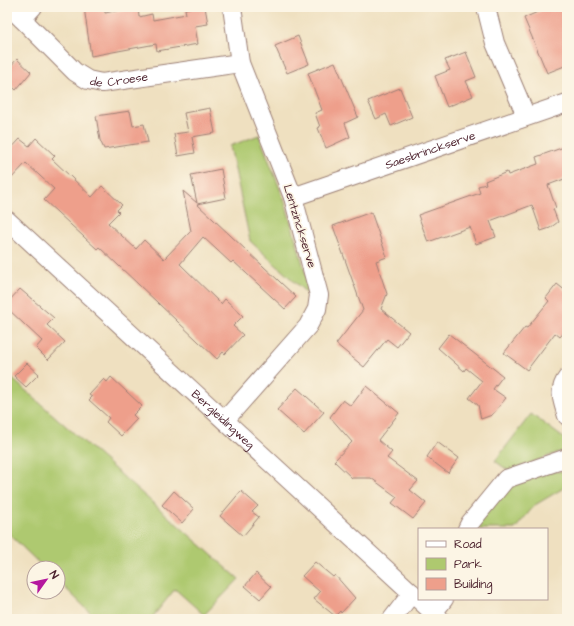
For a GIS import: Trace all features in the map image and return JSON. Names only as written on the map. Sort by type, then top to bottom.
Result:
[{"type":"street","name":"Lentzinckserve","points":[[224,420],[308,326],[317,309],[319,295],[293,197],[240,63],[232,7]]},
{"type":"street","points":[[486,7],[495,43],[526,116]]},
{"type":"street","name":"de Croese","points":[[21,11],[75,72],[88,80],[95,82],[102,83],[240,63]]},
{"type":"street","name":"Saesbrinckserve","points":[[293,197],[567,103]]},
{"type":"street","name":"Bergleidingweg","points":[[7,220],[412,593],[418,597]]},
{"type":"street","points":[[567,378],[562,386],[561,392],[567,416]]},
{"type":"street","points":[[468,528],[506,479],[567,458]]},
{"type":"street","points":[[392,619],[412,593]]},
{"type":"street","name":"Bergleidingweg","points":[[423,600],[439,610]]},
{"type":"green space","points":[[259,135],[285,202],[313,299],[250,241],[230,146]]},
{"type":"green space","points":[[7,374],[239,579],[204,615],[175,589],[151,619],[97,619],[66,589],[66,560],[36,560],[7,532]]},
{"type":"green space","points":[[531,414],[565,439],[565,450],[509,471],[495,461]]},
{"type":"green space","points":[[567,470],[567,486],[535,505],[516,528],[479,528],[475,525],[506,486],[551,471],[566,472]]},
{"type":"building","points":[[84,7],[104,7],[105,13],[138,7],[139,17],[152,14],[153,20],[186,14],[185,9],[192,7],[205,7],[208,24],[195,26],[198,44],[157,51],[156,44],[91,56]]},
{"type":"building","points":[[549,7],[567,7],[567,65],[547,73],[524,18]]},
{"type":"building","points":[[298,36],[309,64],[287,73],[275,46]]},
{"type":"building","points":[[466,52],[476,77],[466,81],[473,96],[447,107],[435,76],[450,70],[445,60]]},
{"type":"building","points":[[17,59],[31,72],[16,90],[7,82],[7,70]]},
{"type":"building","points":[[335,62],[358,117],[345,123],[350,137],[326,148],[318,128],[320,127],[315,113],[322,110],[308,73]]},
{"type":"building","points":[[400,88],[412,117],[391,126],[386,114],[376,119],[368,101]]},
{"type":"building","points":[[210,108],[215,133],[192,137],[195,153],[178,156],[174,134],[188,132],[184,113]]},
{"type":"building","points":[[130,111],[133,126],[144,124],[148,142],[104,149],[100,140],[96,116]]},
{"type":"building","points":[[36,138],[55,156],[52,159],[92,197],[102,186],[122,205],[117,210],[119,212],[108,223],[136,249],[144,240],[164,259],[191,231],[183,191],[197,203],[191,175],[221,169],[226,198],[197,204],[296,297],[285,309],[233,261],[231,263],[203,237],[180,264],[221,304],[225,299],[243,316],[233,326],[243,335],[225,354],[223,352],[217,359],[99,247],[97,249],[44,200],[54,189],[26,163],[7,183],[7,153],[20,139],[29,146]]},
{"type":"building","points":[[567,146],[567,178],[548,185],[556,208],[553,209],[558,222],[550,228],[541,231],[532,205],[490,221],[496,237],[476,244],[470,227],[428,242],[418,215],[480,193],[478,186],[486,184],[485,181],[507,172],[508,175],[538,164],[536,157]]},
{"type":"building","points":[[371,212],[387,257],[376,261],[387,294],[381,309],[409,332],[397,347],[387,339],[364,367],[336,344],[363,310],[333,226]]},
{"type":"building","points":[[557,284],[567,292],[567,329],[560,337],[555,333],[527,370],[504,353],[549,301],[546,298]]},
{"type":"building","points":[[20,289],[54,318],[47,325],[65,342],[48,360],[36,348],[42,341],[7,308],[7,303]]},
{"type":"building","points":[[449,334],[503,376],[493,389],[506,398],[492,415],[481,419],[478,405],[469,398],[482,381],[466,368],[464,371],[438,348]]},
{"type":"building","points":[[27,363],[39,374],[26,387],[14,376]]},
{"type":"building","points":[[111,377],[142,406],[133,415],[137,419],[121,436],[106,422],[109,418],[89,400],[92,397],[89,395],[104,379],[107,382]]},
{"type":"building","points":[[366,386],[399,413],[378,440],[392,452],[387,458],[418,481],[410,490],[426,503],[413,519],[392,503],[397,497],[371,478],[352,478],[334,461],[352,442],[330,417],[343,400],[351,406]]},
{"type":"building","points":[[297,388],[324,412],[304,434],[277,410]]},
{"type":"building","points":[[437,442],[459,458],[448,473],[427,457]]},
{"type":"building","points":[[174,491],[194,509],[182,523],[162,505]]},
{"type":"building","points":[[241,491],[258,506],[252,512],[259,517],[243,536],[220,516]]},
{"type":"building","points":[[315,562],[333,577],[335,575],[355,598],[341,613],[340,611],[335,616],[314,599],[320,592],[302,576]]},
{"type":"building","points":[[256,573],[271,587],[260,599],[245,586]]}]
